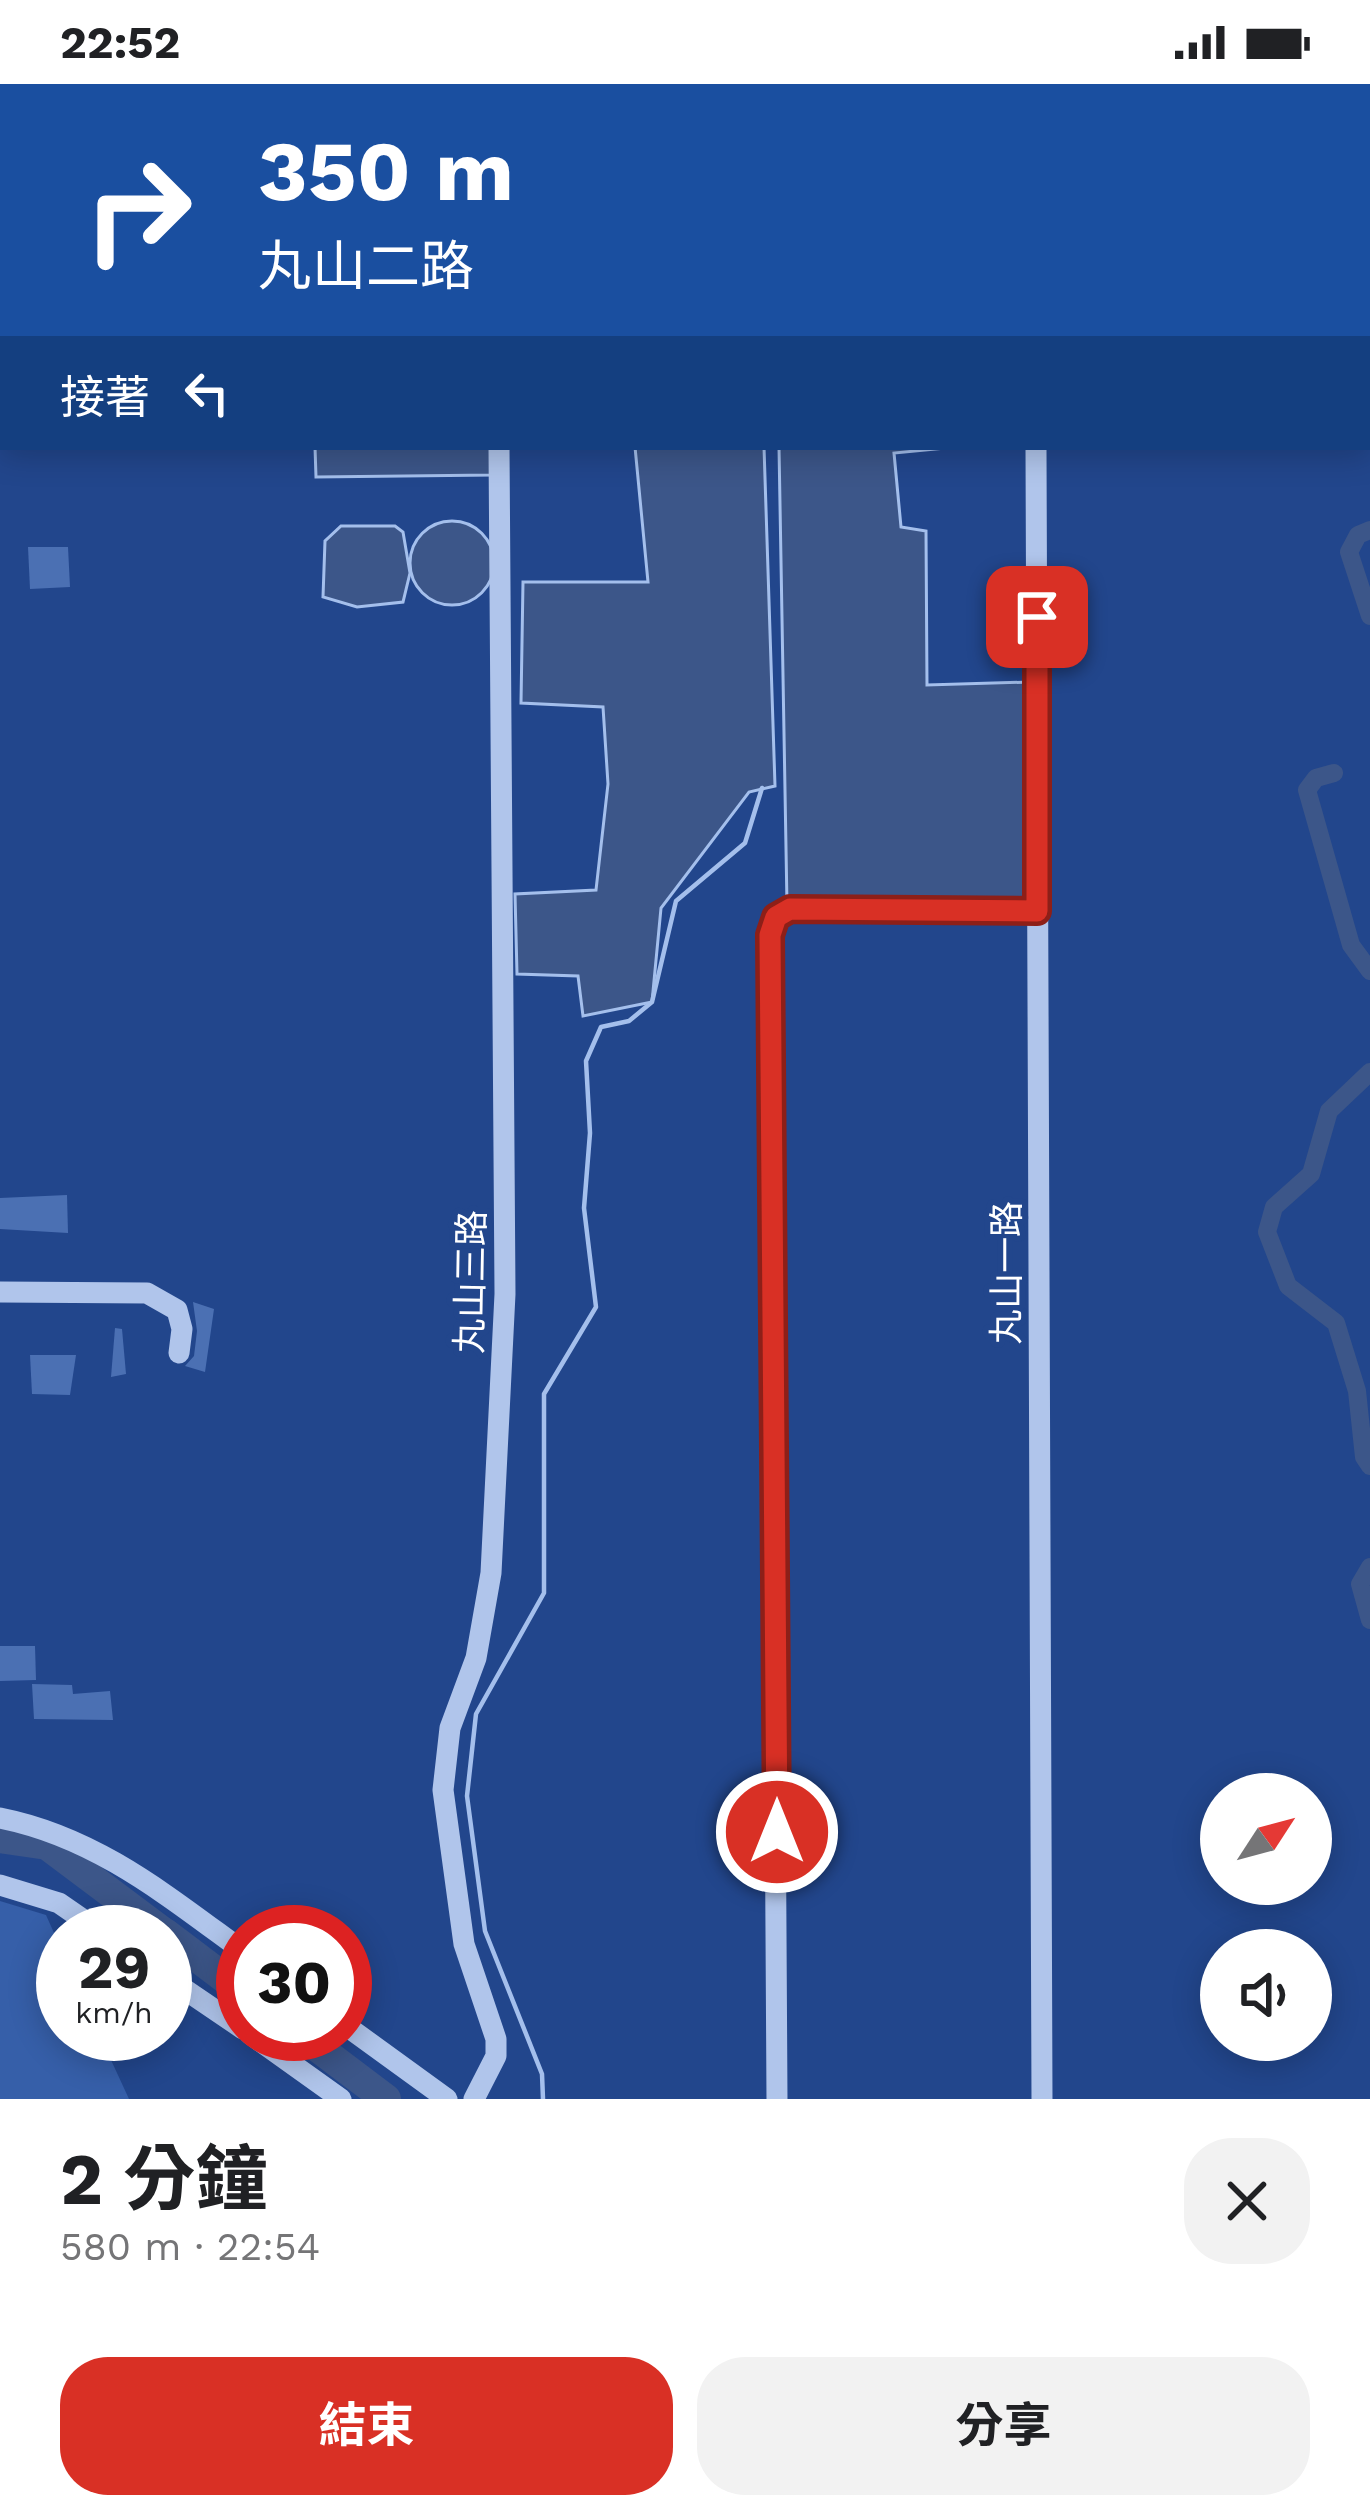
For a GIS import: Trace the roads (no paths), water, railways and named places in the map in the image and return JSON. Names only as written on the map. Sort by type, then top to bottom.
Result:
[{"type":"street","name":"丸山三路","points":[[474,2099],[496,2056],[496,2039],[464,1944],[443,1790],[450,1728],[476,1658],[491,1573],[505,1294],[499,450]]},
{"type":"street","name":"丸山一路","points":[[1036,450],[1042,2099]]},
{"type":"street","points":[[777,2099],[770,935],[776,917],[790,909],[1037,911]]},
{"type":"street","points":[[0,1292],[147,1293],[177,1310],[182,1329],[178,1353]]},
{"type":"street","points":[[0,1818],[34,1825],[110,1855],[216,1932]]},
{"type":"street","points":[[0,1885],[62,1905]]},
{"type":"street","points":[[372,2045],[447,2099]]},
{"type":"street","points":[[287,2061],[341,2099]]},
{"type":"waterway","points":[[1370,530],[1358,535],[1349,552],[1370,616]]},
{"type":"waterway","points":[[1334,773],[1316,778],[1307,790],[1351,945],[1370,971]]},
{"type":"waterway","points":[[543,2099],[542,2074],[485,1931],[467,1796],[476,1714],[544,1593],[544,1394],[596,1307],[584,1208],[590,1133],[586,1061],[601,1027],[629,1021],[652,1002],[676,901],[745,843],[762,788]]},
{"type":"waterway","points":[[1370,1072],[1329,1111],[1311,1174],[1274,1207],[1267,1232],[1288,1286],[1336,1323],[1357,1391],[1364,1457],[1370,1466]]},
{"type":"waterway","points":[[1370,1567],[1360,1584],[1370,1620]]},
{"type":"waterway","points":[[0,1838],[47,1845],[127,1905]]},
{"type":"waterway","points":[[192,1953],[216,1972]]},
{"type":"waterway","points":[[336,2061],[386,2099]]}]
